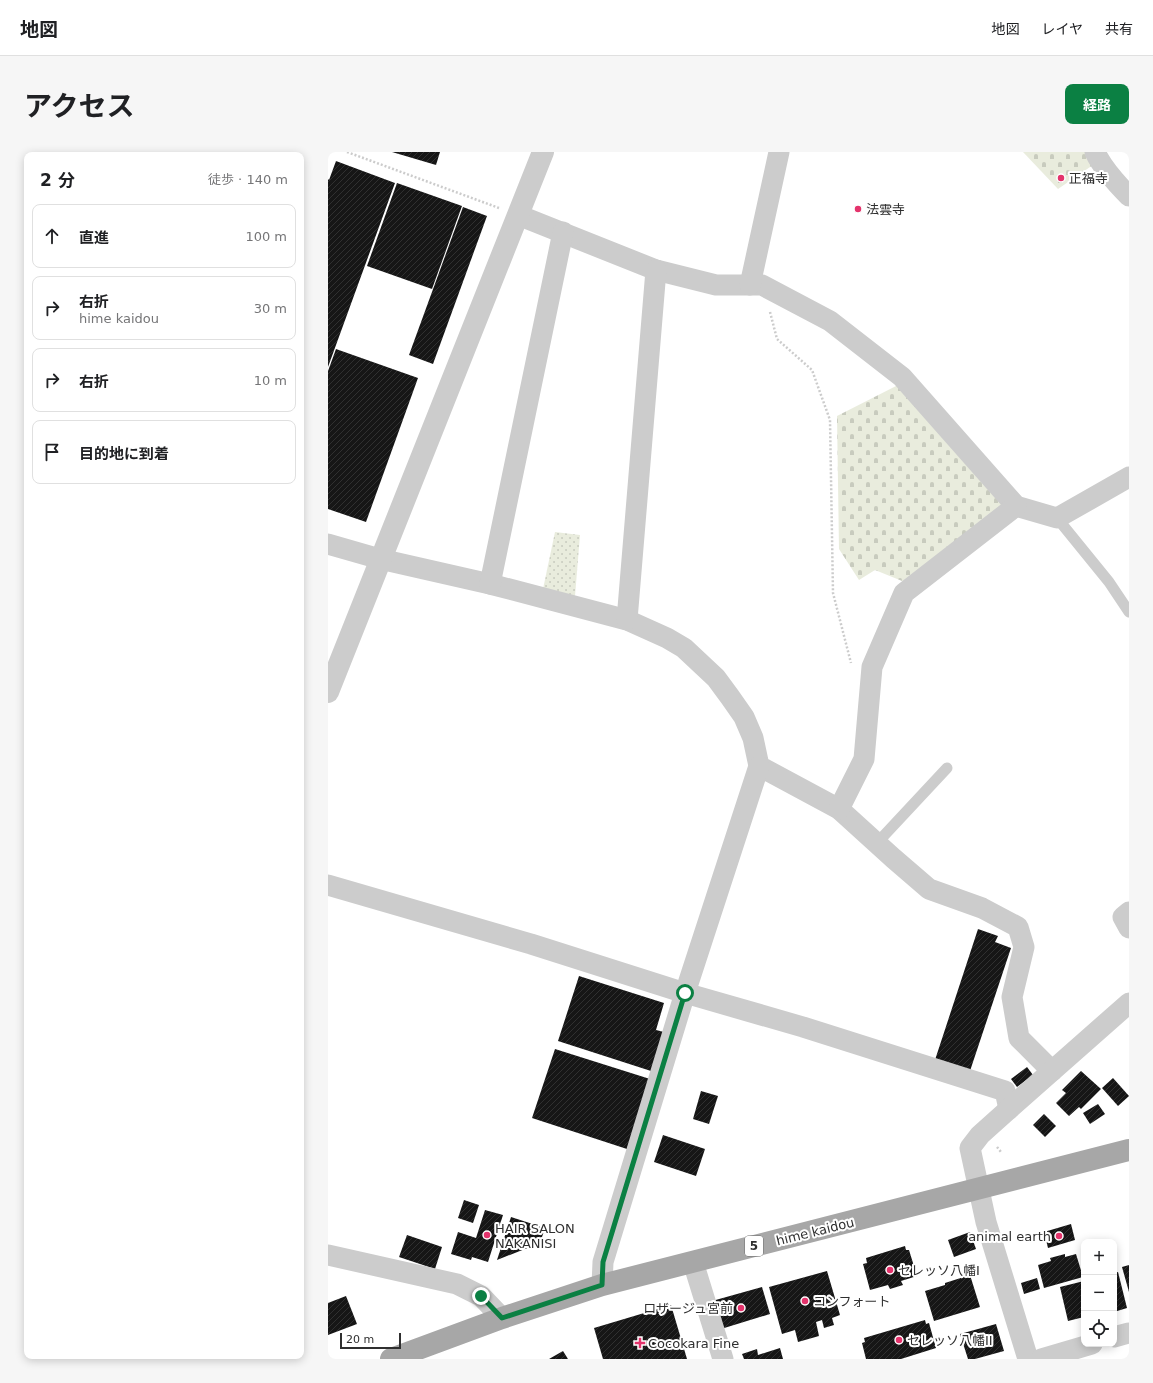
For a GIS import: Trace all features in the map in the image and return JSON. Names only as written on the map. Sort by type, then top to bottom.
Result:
[{"type":"main road","name":"hime kaidou","points":[[391,1359],[502,1318],[602,1285],[979,1188],[1127,1147]]},
{"type":"street","points":[[328,692],[543,152]]},
{"type":"street","points":[[756,285],[779,152]]},
{"type":"street","points":[[1095,152],[1100,162],[1116,183],[1129,196]]},
{"type":"street","points":[[518,215],[656,270],[716,285],[756,285],[830,321],[902,377],[1016,506],[1057,518],[1129,477]]},
{"type":"street","points":[[490,584],[563,232]]},
{"type":"street","points":[[627,620],[656,270]]},
{"type":"street","points":[[839,809],[864,759],[872,667],[904,593],[1016,506]]},
{"type":"street","points":[[328,544],[380,559],[490,584],[627,620],[667,638],[684,648],[716,678],[744,717],[753,738],[759,766],[685,993],[603,1262],[602,1285]]},
{"type":"street","points":[[759,766],[839,809],[929,889],[982,908],[1018,927],[1024,948],[1012,997],[1019,1038],[1052,1071]]},
{"type":"street","points":[[328,885],[531,944],[685,993],[803,1027],[1005,1091],[1009,1109]]},
{"type":"street","points":[[1129,912],[1122,917],[1129,928]]},
{"type":"street","points":[[1028,1359],[986,1222],[970,1148],[980,1136],[1009,1109],[1129,1003]]},
{"type":"street","points":[[328,1255],[457,1284],[481,1296],[502,1318]]},
{"type":"street","points":[[693,1262],[722,1359]]},
{"type":"street","points":[[1117,1336],[1129,1333]]},
{"type":"street","points":[[1042,1359],[1082,1347]]},
{"type":"lane","points":[[1057,518],[1109,582],[1129,612]]},
{"type":"lane","points":[[877,843],[947,768]]},
{"type":"path","points":[[347,152],[518,215]]},
{"type":"path","points":[[756,285],[777,339],[812,370],[830,420],[833,593],[852,668],[870,689]]},
{"type":"green space","name":"正福寺","points":[[1023,152],[1088,152],[1093,165],[1058,189]]},
{"type":"green space","points":[[900,384],[1005,505],[907,583],[875,570],[859,580],[839,549],[837,416]]},
{"type":"green space","points":[[555,532],[580,535],[575,596],[543,589]]},
{"type":"building","points":[[392,152],[440,152],[436,165]]},
{"type":"building","points":[[336,161],[395,183],[328,367],[328,179],[329,180]]},
{"type":"building","points":[[397,183],[462,206],[432,289],[367,266]]},
{"type":"building","points":[[463,207],[487,216],[433,364],[409,355]]},
{"type":"building","points":[[336,349],[418,378],[366,522],[328,509],[328,371]]},
{"type":"building","points":[[978,929],[998,936],[995,942],[1011,948],[969,1074],[934,1063]]},
{"type":"building","points":[[579,976],[664,1003],[656,1030],[664,1032],[651,1071],[558,1041]]},
{"type":"building","points":[[555,1049],[650,1079],[627,1149],[532,1118]]},
{"type":"building","points":[[1027,1067],[1033,1075],[1017,1087],[1011,1079]]},
{"type":"building","points":[[1081,1071],[1101,1089],[1081,1109],[1079,1107],[1069,1116],[1056,1103],[1066,1093],[1062,1090]]},
{"type":"building","points":[[1113,1078],[1129,1096],[1118,1106],[1102,1088]]},
{"type":"building","points":[[701,1091],[718,1096],[709,1124],[693,1119]]},
{"type":"building","points":[[1098,1104],[1105,1114],[1090,1124],[1083,1113]]},
{"type":"building","points":[[1044,1114],[1056,1126],[1045,1137],[1033,1125]]},
{"type":"building","points":[[663,1135],[705,1149],[696,1176],[654,1162]]},
{"type":"building","points":[[464,1200],[479,1205],[473,1223],[458,1218]]},
{"type":"building","name":"HAIR SALON NAKANISI","points":[[485,1210],[503,1215],[488,1262],[472,1257],[471,1260],[451,1254],[458,1232],[476,1238]]},
{"type":"building","points":[[511,1217],[545,1228],[540,1243],[497,1260]]},
{"type":"building","name":"animal earth","points":[[1071,1224],[1075,1240],[1048,1248],[1044,1232]]},
{"type":"building","points":[[970,1232],[976,1249],[954,1257],[948,1240]]},
{"type":"building","points":[[407,1235],[442,1247],[435,1269],[399,1257]]},
{"type":"building","name":"セレッソ八幡I","points":[[905,1246],[906,1250],[909,1250],[917,1276],[901,1281],[903,1285],[890,1289],[888,1285],[870,1290],[863,1264],[867,1263],[866,1258]]},
{"type":"building","points":[[1065,1254],[1065,1257],[1076,1254],[1081,1270],[1081,1278],[1044,1288],[1038,1265],[1051,1261],[1050,1258]]},
{"type":"building","points":[[1129,1265],[1129,1292],[1122,1267]]},
{"type":"building","name":"コンフォート","points":[[827,1271],[840,1315],[832,1318],[834,1325],[824,1328],[822,1320],[816,1322],[819,1336],[798,1342],[795,1330],[782,1334],[769,1287]]},
{"type":"building","points":[[1117,1272],[1127,1308],[1117,1311],[1117,1275]]},
{"type":"building","points":[[970,1275],[980,1307],[934,1321],[925,1291]]},
{"type":"building","points":[[1037,1278],[1040,1289],[1024,1294],[1021,1283]]},
{"type":"building","points":[[1081,1282],[1081,1318],[1068,1321],[1060,1287]]},
{"type":"building","name":"ロザージュ宮前","points":[[762,1287],[770,1314],[721,1329],[712,1301]]},
{"type":"building","points":[[346,1296],[357,1324],[328,1335],[328,1303]]},
{"type":"building","name":"Cocokara Fine","points":[[671,1305],[687,1359],[603,1359],[594,1328]]},
{"type":"building","name":"セレッソ八幡II","points":[[925,1320],[926,1324],[929,1323],[936,1348],[901,1359],[866,1359],[862,1343],[865,1342],[864,1338]]},
{"type":"building","points":[[996,1324],[1004,1351],[975,1359],[968,1359],[960,1334]]},
{"type":"building","points":[[780,1348],[783,1359],[744,1359],[742,1354],[757,1349],[758,1355]]},
{"type":"building","points":[[563,1351],[568,1359],[549,1359]]},
{"type":"place","name":"正福寺","points":[[1061,178]]},
{"type":"place","name":"法雲寺","points":[[858,209]]},
{"type":"place","name":"HAIR SALON NAKANISI","points":[[487,1235]]},
{"type":"place","name":"animal earth","points":[[1059,1236]]},
{"type":"place","name":"セレッソ八幡I","points":[[890,1270]]},
{"type":"place","name":"コンフォート","points":[[805,1301]]},
{"type":"place","name":"ロザージュ宮前","points":[[741,1308]]},
{"type":"place","name":"セレッソ八幡II","points":[[899,1340]]},
{"type":"place","name":"Cocokara Fine","points":[[640,1343]]},
{"type":"route","points":[[481,1296],[502,1318],[602,1285],[603,1262],[644,1132],[685,993]]}]
